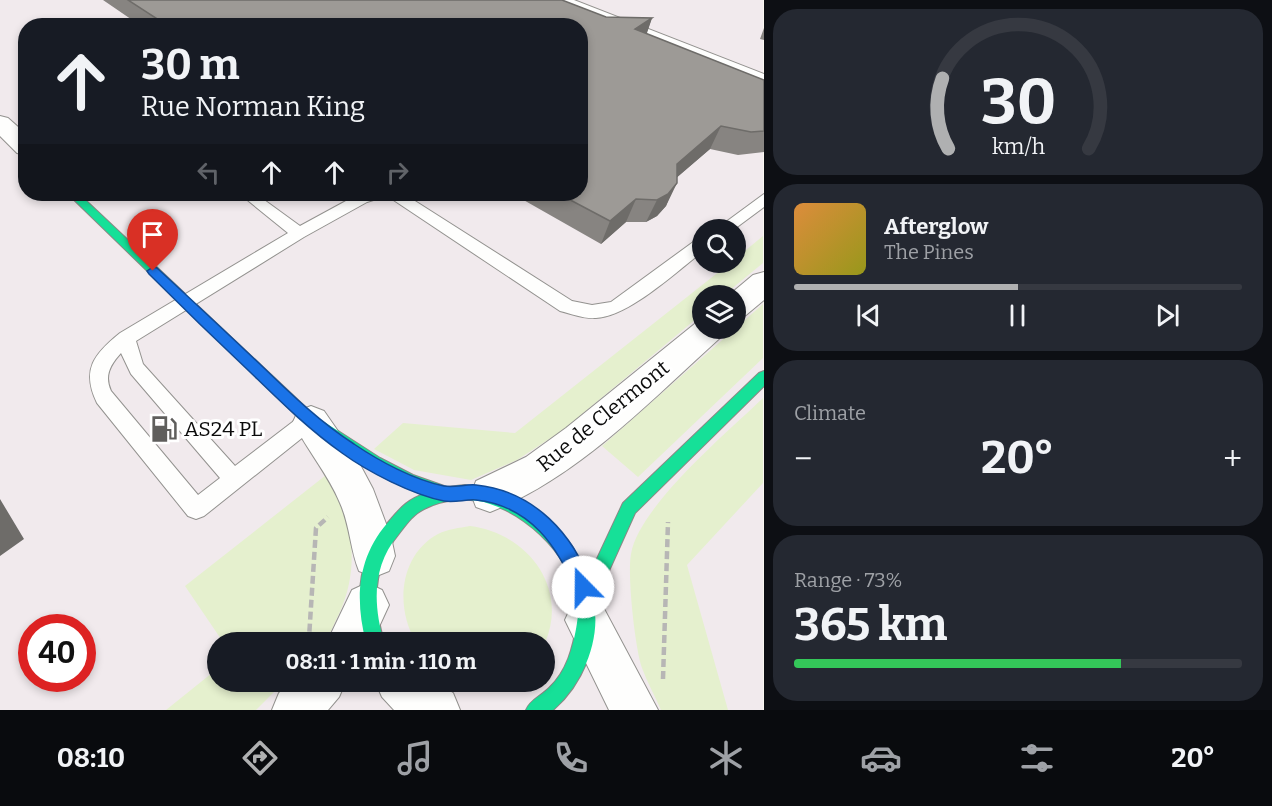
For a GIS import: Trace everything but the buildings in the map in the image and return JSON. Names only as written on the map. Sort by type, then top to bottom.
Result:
[{"type":"street","points":[[0,123],[18,140]]},
{"type":"street","points":[[80,201],[310,420],[349,450],[373,464],[416,484],[446,494]]},
{"type":"street","points":[[746,298],[764,283]]},
{"type":"street","name":"Rue de Clermont","points":[[490,495],[539,469],[579,440],[697,339]]},
{"type":"street","points":[[536,710],[557,694],[576,667],[582,652],[586,611],[629,508],[764,377]]},
{"type":"street","points":[[310,420],[363,506],[372,535],[374,556]]},
{"type":"street","points":[[364,630],[368,580],[374,556],[388,531],[398,520],[421,503],[446,494],[460,492],[490,495],[523,508],[553,532],[562,543],[578,572],[586,611],[648,697]]},
{"type":"street","points":[[296,710],[313,692]]},
{"type":"street","points":[[409,692],[436,710]]},
{"type":"lane","points":[[565,0],[764,78]]},
{"type":"lane","points":[[737,219],[764,199]]},
{"type":"lane","points":[[257,201],[299,233]]},
{"type":"lane","points":[[310,420],[196,509],[104,398],[98,389],[96,378],[98,368],[115,346],[126,338],[299,233],[357,201]]},
{"type":"lane","points":[[405,201],[566,306],[588,313],[604,312],[617,307],[692,251]]},
{"type":"lane","points":[[126,338],[130,359],[137,369],[234,479]]},
{"type":"path","points":[[309,632],[316,528],[336,510]]},
{"type":"path","points":[[648,697],[668,522],[676,513]]},
{"type":"shaded area","points":[[0,0],[763,0],[763,710],[0,710]]},
{"type":"green space","points":[[763,236],[763,263],[736,285],[702,285],[717,273],[746,273],[746,250]]},
{"type":"green space","points":[[692,293],[692,322],[563,430],[517,460],[471,480],[414,470],[374,449],[403,423],[515,433]]},
{"type":"green space","points":[[763,304],[763,358],[638,477],[602,446],[723,339],[746,339],[746,319]]},
{"type":"green space","points":[[763,398],[763,483],[687,565],[728,710],[661,710],[639,658],[631,594],[631,554],[638,535],[650,514],[667,493]]},
{"type":"green space","points":[[335,468],[348,523],[352,558],[346,595],[330,632],[216,632],[185,586]]},
{"type":"green space","points":[[470,526],[491,531],[509,539],[525,551],[538,566],[547,583],[551,602],[551,622],[548,632],[411,632],[403,598],[408,568],[425,543],[438,534]]},
{"type":"green space","points":[[207,677],[207,692],[274,692],[256,710],[166,710]]},
{"type":"traffic: fast","points":[[80,201],[310,420],[375,463],[409,481],[446,494]]},
{"type":"traffic: fast","points":[[586,603],[629,508],[764,377]]},
{"type":"traffic: fast","points":[[372,632],[367,596],[371,566],[384,539],[408,512],[417,504],[441,495],[465,492],[488,496],[511,504],[550,533],[566,552],[580,577],[587,613],[580,651],[573,672],[554,697],[536,710]]},
{"type":"place","name":"AS24 PL","points":[[164,429]]},
{"type":"route","points":[[153,271],[310,420],[349,450],[399,477],[428,489],[446,494],[475,492],[504,498],[542,521],[571,557],[583,587]]}]
